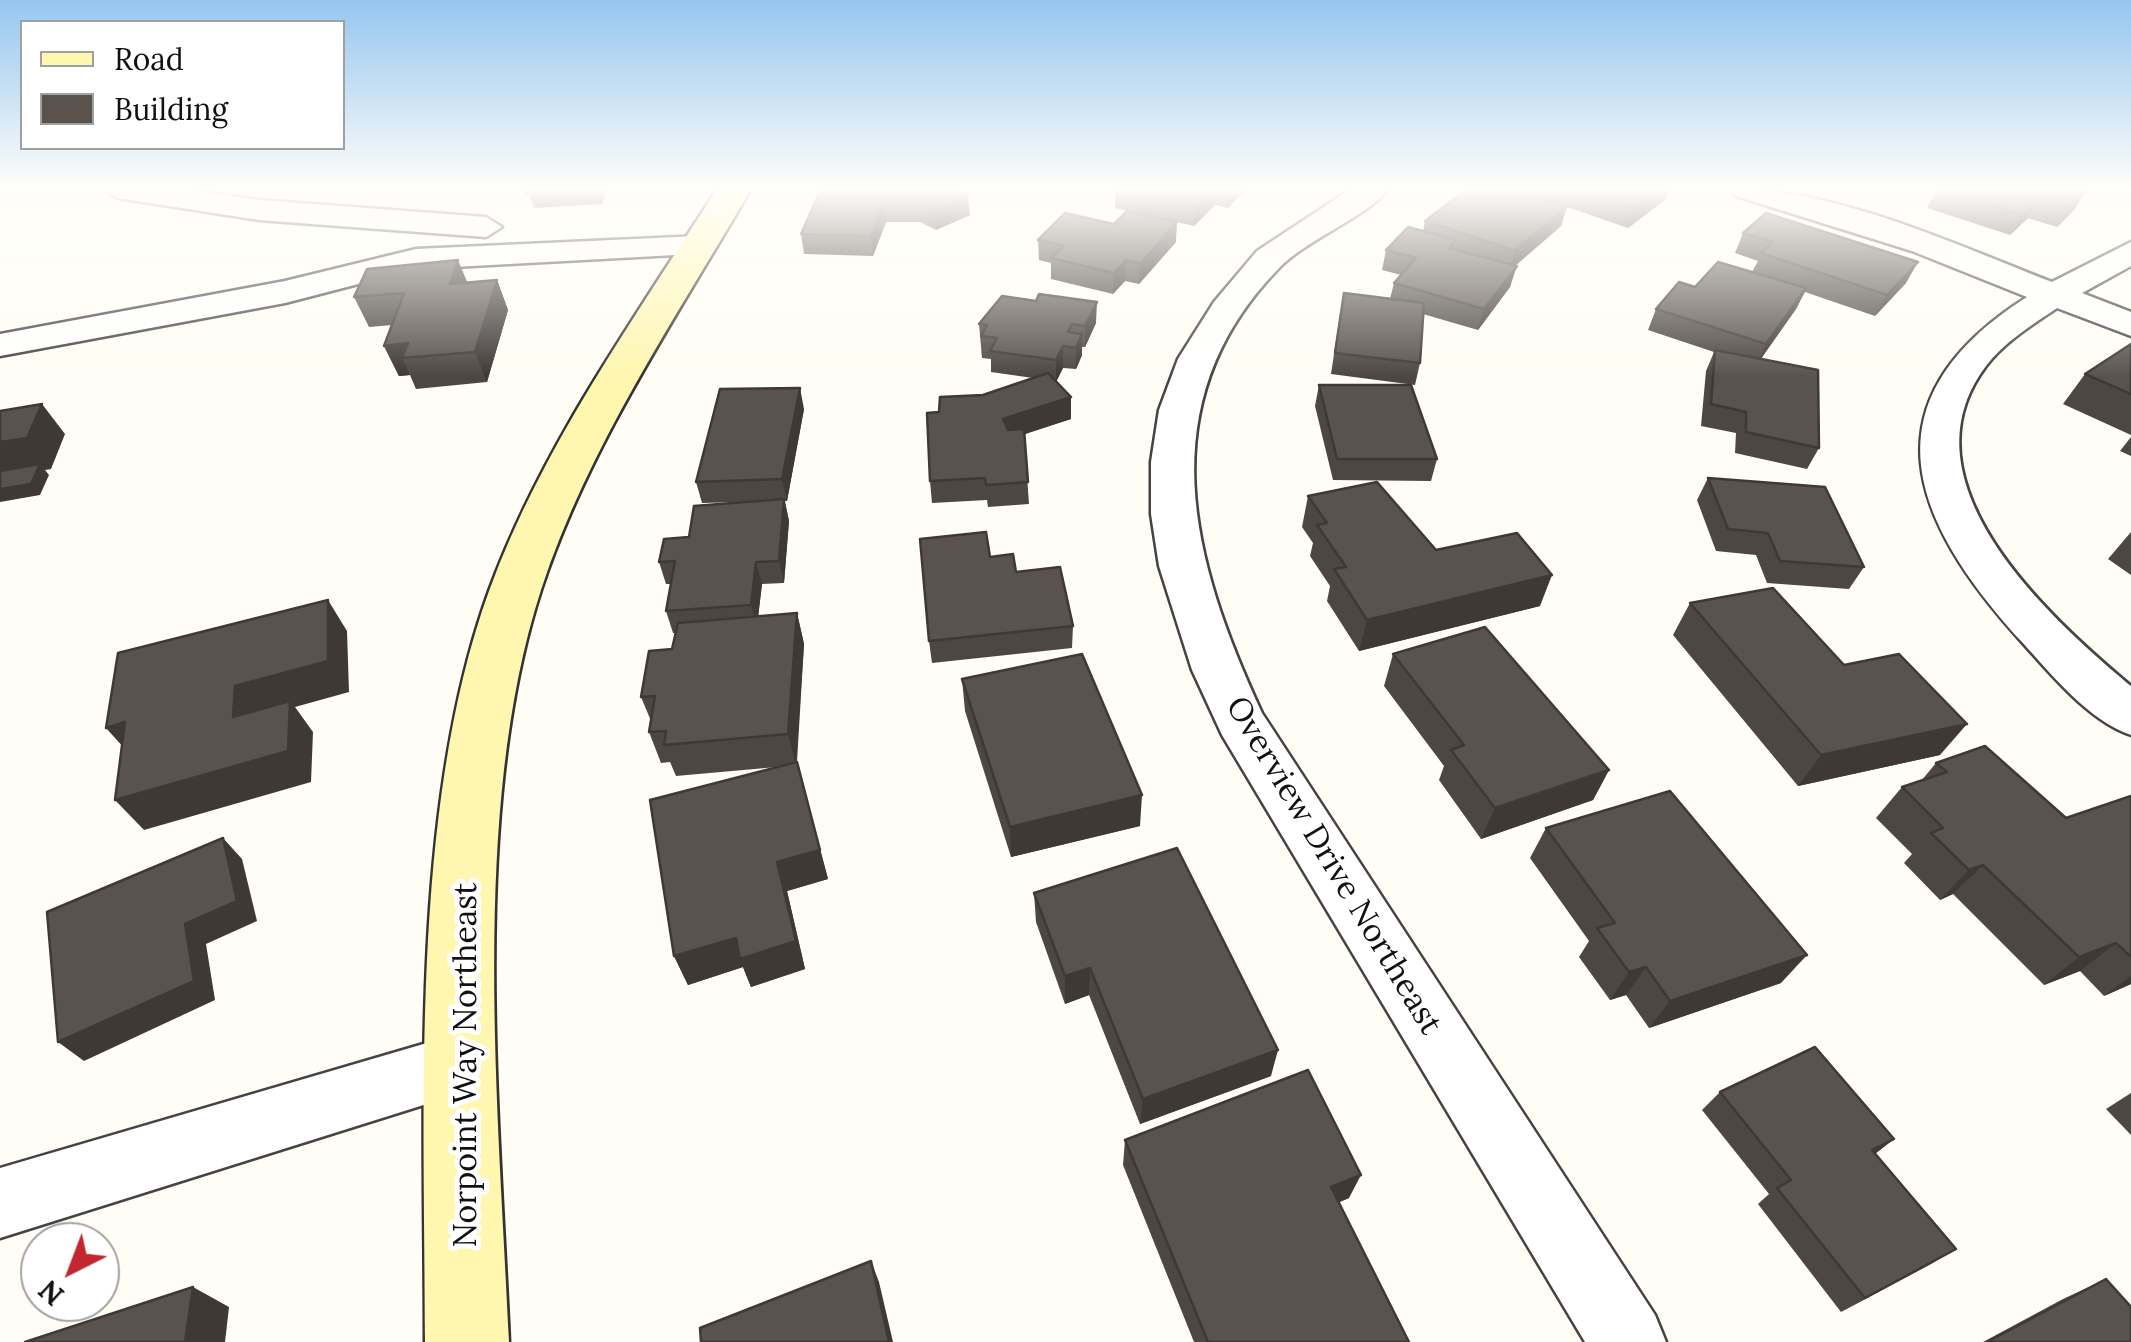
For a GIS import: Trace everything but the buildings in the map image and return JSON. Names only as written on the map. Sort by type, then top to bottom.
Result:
[{"type":"street","points":[[216,303],[275,252]]},
{"type":"street","points":[[347,252],[348,262],[368,270]]},
{"type":"street","points":[[0,345],[416,259],[577,252]]},
{"type":"street","name":"Norpoint Way Northeast","points":[[467,1342],[461,952],[478,747],[516,588],[572,460],[697,252]]},
{"type":"street","name":"Overview Drive Northeast","points":[[1277,252],[1202,344],[1175,414],[1169,495],[1196,617],[1240,721],[1628,1342]]},
{"type":"street","points":[[1944,252],[2131,324]]},
{"type":"street","points":[[2131,252],[2055,295],[1967,364],[1944,412],[1939,444],[1943,485],[1984,564],[2048,642],[2131,715]]},
{"type":"street","points":[[0,1204],[462,1064]]}]
